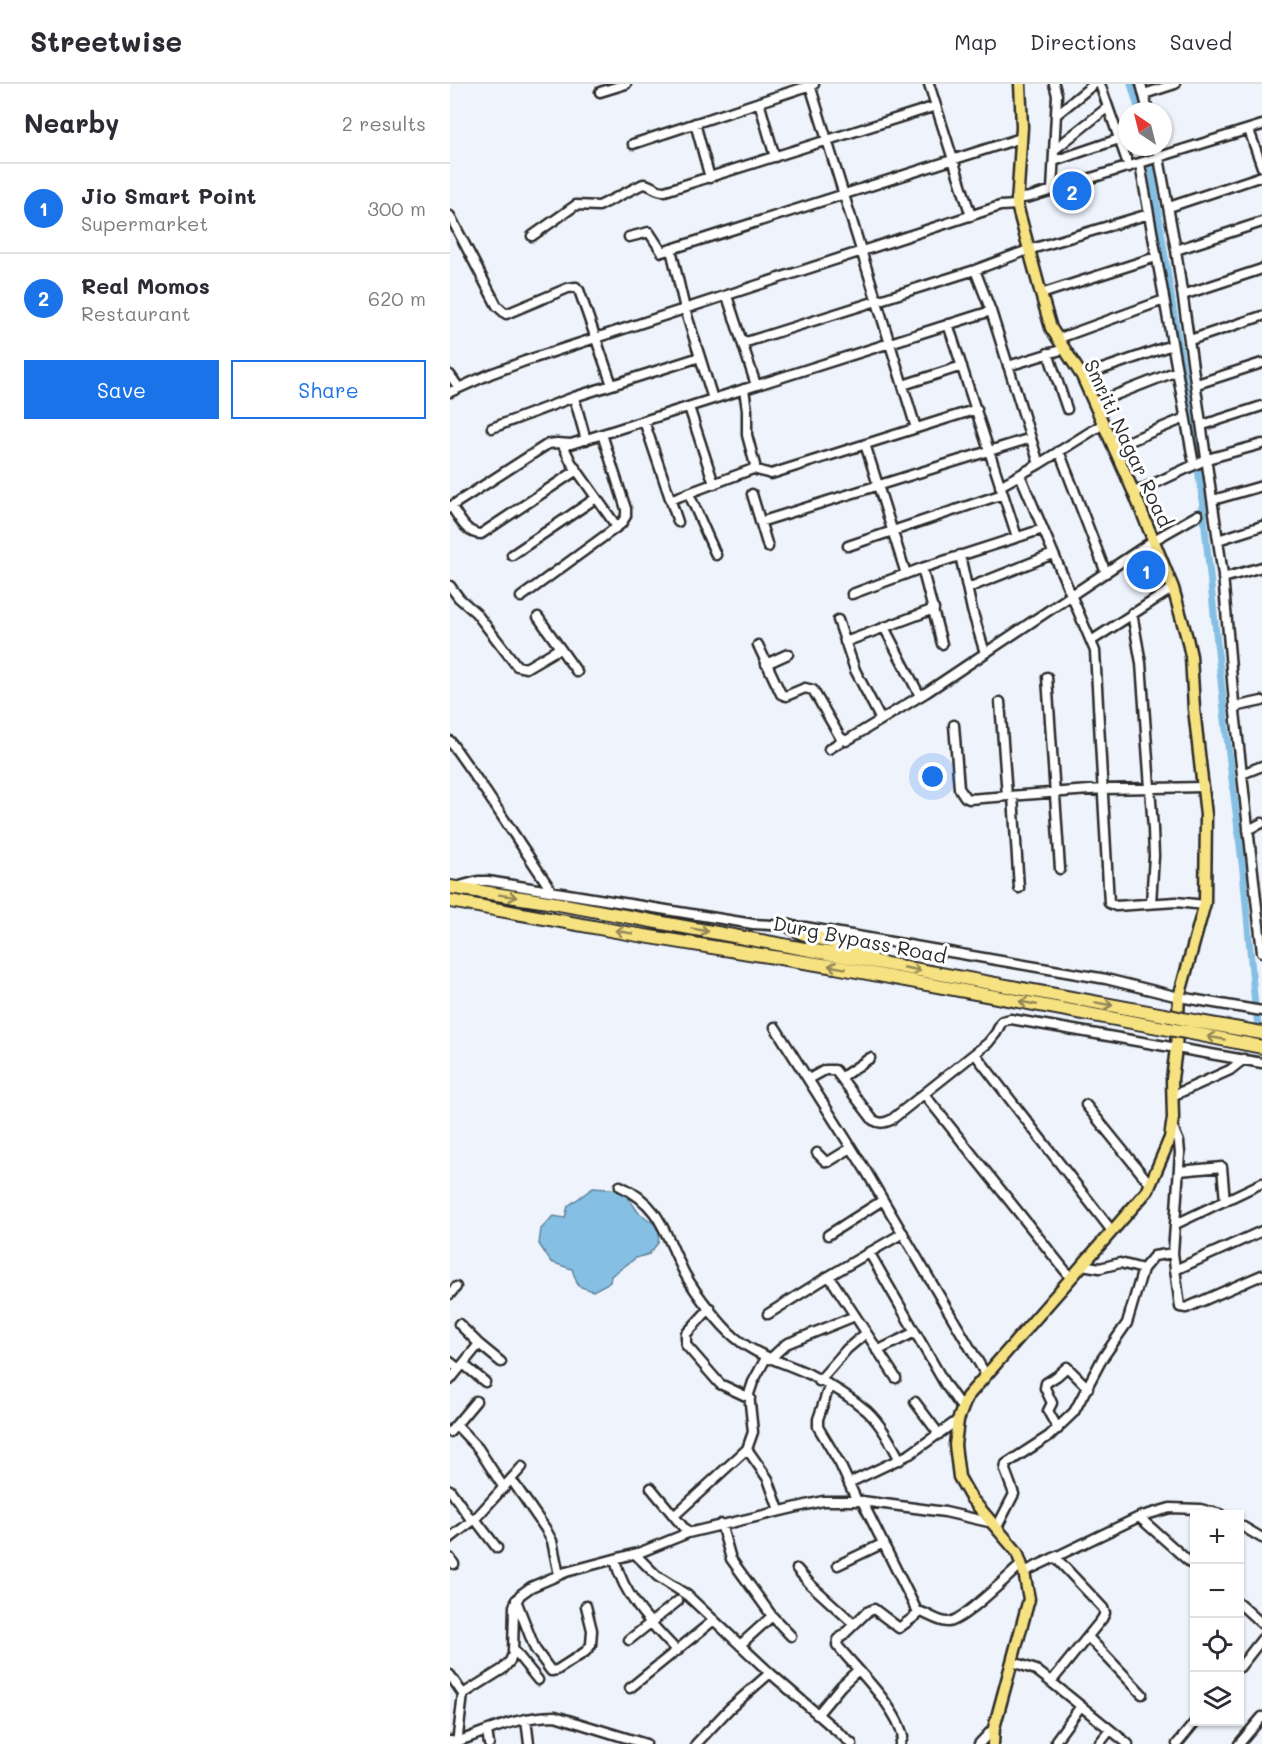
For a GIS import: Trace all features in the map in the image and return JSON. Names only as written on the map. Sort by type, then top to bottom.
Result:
[{"type":"highway","name":"Durg Bypass Road","points":[[452,887],[548,902],[875,962],[1169,1023]]},
{"type":"highway","name":"Durg Bypass Road","points":[[450,901],[632,934],[1187,1026],[1244,1030],[1262,1034]]},
{"type":"highway","points":[[789,926],[810,936],[850,946],[875,962]]},
{"type":"highway","name":"Durg Bypass Road","points":[[1187,1026],[1262,1047]]},
{"type":"main road","name":"Smriti Nagar Road","points":[[1020,84],[1021,138],[1016,202],[1028,250],[1051,328],[1082,376],[1095,403],[1173,588],[1191,656],[1194,709],[1206,815],[1205,905],[1179,997],[1170,1138],[1148,1190],[967,1397],[958,1420],[955,1444],[959,1477],[971,1498],[1017,1552],[1023,1568]]},
{"type":"main road","points":[[993,1744],[994,1728],[1029,1599],[1023,1568]]},
{"type":"street","points":[[600,92],[626,84]]},
{"type":"street","points":[[929,84],[971,216]]},
{"type":"street","points":[[1052,190],[1057,95],[1054,84]]},
{"type":"street","points":[[1056,115],[1094,84]]},
{"type":"street","points":[[1100,84],[1118,136]]},
{"type":"street","points":[[1141,84],[1146,102]]},
{"type":"street","points":[[1144,93],[1175,84]]},
{"type":"street","points":[[633,144],[812,85],[916,428]]},
{"type":"street","points":[[759,102],[775,157]]},
{"type":"street","points":[[532,236],[576,205],[599,206],[643,184],[659,192],[665,192],[936,106]]},
{"type":"street","points":[[1054,150],[1108,107]]},
{"type":"street","points":[[696,123],[710,178]]},
{"type":"street","points":[[450,392],[525,361],[1000,206],[1262,125]]},
{"type":"street","points":[[1250,130],[1262,167]]},
{"type":"street","points":[[629,237],[649,232],[660,251],[671,249],[1021,138]]},
{"type":"street","points":[[1054,161],[1118,139]]},
{"type":"street","points":[[1125,156],[1129,167]]},
{"type":"street","points":[[1160,157],[1197,384],[1213,500],[1248,830],[1258,892],[1262,952]]},
{"type":"street","points":[[1140,164],[1194,465]]},
{"type":"street","points":[[1169,207],[1262,176]]},
{"type":"street","points":[[743,343],[975,270],[1028,250],[1149,214]]},
{"type":"street","points":[[450,216],[497,306],[506,314],[568,288],[578,288],[612,386]]},
{"type":"street","points":[[1176,250],[1262,222]]},
{"type":"street","points":[[671,249],[713,399]]},
{"type":"street","points":[[1041,294],[1156,256]]},
{"type":"street","points":[[1183,295],[1262,269]]},
{"type":"street","points":[[975,270],[991,311],[1039,464]]},
{"type":"street","points":[[727,296],[756,385]]},
{"type":"street","points":[[1057,339],[1164,300]]},
{"type":"street","points":[[577,470],[481,534],[475,534],[468,529],[450,506],[548,444],[564,445],[586,440],[991,311]]},
{"type":"street","points":[[1190,340],[1262,316]]},
{"type":"street","points":[[948,324],[1017,537]]},
{"type":"street","points":[[1082,376],[1172,345]]},
{"type":"street","points":[[1008,366],[1064,349]]},
{"type":"street","points":[[1048,353],[1067,409]]},
{"type":"street","points":[[492,428],[574,398],[700,357]]},
{"type":"street","points":[[1197,384],[1262,363]]},
{"type":"street","points":[[903,385],[962,366]]},
{"type":"street","points":[[1095,403],[1177,370]]},
{"type":"street","points":[[450,375],[459,388]]},
{"type":"street","points":[[744,389],[747,435],[755,465],[753,469]]},
{"type":"street","points":[[574,398],[586,440]]},
{"type":"street","points":[[1203,424],[1262,406]]},
{"type":"street","points":[[689,407],[714,484]]},
{"type":"street","points":[[670,500],[753,469],[771,474],[977,409]]},
{"type":"street","points":[[1113,448],[1185,418]]},
{"type":"street","points":[[644,421],[678,522]]},
{"type":"street","points":[[848,546],[1002,490],[1020,475],[1103,423]]},
{"type":"street","points":[[521,597],[617,527],[626,516],[626,509],[602,434]]},
{"type":"street","points":[[760,522],[1031,438]]},
{"type":"street","points":[[865,444],[906,573]]},
{"type":"street","points":[[1134,493],[1207,459],[1262,444]]},
{"type":"street","points":[[564,445],[577,470],[617,527]]},
{"type":"street","points":[[1059,452],[1106,573]]},
{"type":"street","points":[[1020,475],[1091,641],[1096,660],[1109,903],[1116,906],[1176,902],[1205,905]]},
{"type":"street","points":[[1213,500],[1262,486]]},
{"type":"street","points":[[689,494],[716,555]]},
{"type":"street","points":[[752,494],[768,547]]},
{"type":"street","points":[[512,555],[596,498]]},
{"type":"street","points":[[829,749],[843,740],[850,739],[920,696],[1154,540],[1198,515]]},
{"type":"street","points":[[1218,540],[1262,526]]},
{"type":"street","points":[[852,594],[906,573],[1043,529]]},
{"type":"street","points":[[968,588],[1053,554]]},
{"type":"street","points":[[960,555],[985,653]]},
{"type":"street","points":[[1223,578],[1262,567]]},
{"type":"street","points":[[922,568],[942,644]]},
{"type":"street","points":[[450,586],[459,598],[476,613],[517,666],[526,668],[560,648]]},
{"type":"street","points":[[1091,641],[1173,588]]},
{"type":"street","points":[[845,642],[934,609]]},
{"type":"street","points":[[1132,613],[1141,663],[1150,788],[1154,856],[1151,903]]},
{"type":"street","points":[[538,617],[576,672]]},
{"type":"street","points":[[838,620],[855,670],[881,720]]},
{"type":"street","points":[[884,627],[920,696]]},
{"type":"street","points":[[758,645],[777,687],[786,696],[806,688],[813,690],[843,740]]},
{"type":"street","points":[[766,664],[788,654]]},
{"type":"street","points":[[1047,677],[1060,869]]},
{"type":"street","points":[[1234,707],[1262,701]]},
{"type":"street","points":[[1000,702],[1019,888]]},
{"type":"street","points":[[954,725],[959,788],[969,799],[1103,789],[1204,787]]},
{"type":"street","points":[[450,741],[551,890]]},
{"type":"street","points":[[1242,774],[1262,766]]},
{"type":"street","points":[[1248,830],[1262,823]]},
{"type":"street","points":[[452,887],[488,881],[753,924],[805,927],[1059,971],[1179,997],[1262,1011]]},
{"type":"street","points":[[808,1079],[830,1069],[835,1070],[873,1120],[878,1123],[891,1120],[993,1038],[1002,1021],[1011,1019],[1262,1063]]},
{"type":"street","points":[[775,1026],[903,1233],[986,1375]]},
{"type":"street","points":[[975,1054],[1112,1231]]},
{"type":"street","points":[[842,1077],[870,1058]]},
{"type":"street","points":[[1172,1096],[1230,1070],[1244,1059]]},
{"type":"street","points":[[924,1094],[1071,1278]]},
{"type":"street","points":[[1086,1104],[1150,1184]]},
{"type":"street","points":[[1172,1125],[1180,1148],[1173,1253],[1180,1307],[1183,1308],[1262,1275]]},
{"type":"street","points":[[817,1153],[828,1162],[851,1148]]},
{"type":"street","points":[[1179,1171],[1222,1167],[1225,1201]]},
{"type":"street","points":[[1176,1224],[1262,1183]]},
{"type":"street","points":[[620,1186],[644,1200],[657,1217],[667,1231],[688,1279],[729,1332],[742,1343],[768,1358],[810,1375],[867,1411],[885,1434],[900,1460]]},
{"type":"street","points":[[828,1235],[883,1200]]},
{"type":"street","points":[[1175,1270],[1262,1231]]},
{"type":"street","points":[[768,1314],[903,1233]]},
{"type":"street","points":[[869,1252],[945,1384],[962,1408]]},
{"type":"street","points":[[463,1694],[503,1669],[510,1661],[513,1649],[514,1606],[516,1600],[531,1587],[559,1575],[635,1554],[688,1533],[823,1501],[860,1501],[945,1512],[995,1525],[1014,1494],[1005,1470],[1006,1464],[1058,1429],[1074,1412],[1102,1359],[1127,1323],[1143,1269],[1154,1256],[1173,1253]]},
{"type":"street","points":[[1082,1265],[1100,1268],[1119,1263],[1143,1269]]},
{"type":"street","points":[[829,1276],[896,1378]]},
{"type":"street","points":[[710,1308],[686,1334],[686,1346],[720,1384],[750,1398]]},
{"type":"street","points":[[674,1516],[747,1449],[753,1432],[750,1398],[753,1382],[768,1358],[786,1344],[855,1316]]},
{"type":"street","points":[[459,1324],[501,1362]]},
{"type":"street","points":[[877,1351],[915,1332]]},
{"type":"street","points":[[819,1381],[847,1349],[866,1333]]},
{"type":"street","points":[[450,1380],[479,1344]]},
{"type":"street","points":[[450,1362],[461,1366],[485,1382]]},
{"type":"street","points":[[1058,1429],[1048,1411],[1052,1403],[1045,1388],[1046,1383],[1057,1377],[1066,1367],[1088,1388]]},
{"type":"street","points":[[829,1387],[818,1419],[818,1427],[884,1544],[918,1613]]},
{"type":"street","points":[[476,1401],[453,1428],[477,1448],[504,1488]]},
{"type":"street","points":[[915,1402],[939,1434]]},
{"type":"street","points":[[849,1484],[900,1460],[958,1420]]},
{"type":"street","points":[[747,1449],[768,1479],[779,1510]]},
{"type":"street","points":[[450,1538],[474,1520],[522,1467]]},
{"type":"street","points":[[511,1479],[552,1541],[559,1575]]},
{"type":"street","points":[[651,1488],[688,1533]]},
{"type":"street","points":[[450,1490],[497,1548]]},
{"type":"street","points":[[900,1744],[903,1737],[899,1725],[875,1689],[837,1644],[867,1612],[874,1609],[899,1628],[918,1613],[924,1613],[941,1621],[953,1621],[1023,1568],[1055,1557],[1139,1518],[1170,1508],[1186,1507],[1199,1510]]},
{"type":"street","points":[[1139,1518],[1192,1564]]},
{"type":"street","points":[[721,1524],[731,1558],[772,1616],[791,1636]]},
{"type":"street","points":[[1244,1528],[1262,1538]]},
{"type":"street","points":[[838,1565],[884,1544]]},
{"type":"street","points":[[635,1554],[657,1576],[682,1590],[770,1673],[852,1744]]},
{"type":"street","points":[[1051,1682],[1104,1616],[1105,1610],[1055,1557]]},
{"type":"street","points":[[615,1560],[624,1586],[650,1623],[677,1651]]},
{"type":"street","points":[[796,1569],[854,1624]]},
{"type":"street","points":[[516,1600],[536,1650],[550,1671],[556,1670],[585,1652],[591,1645],[592,1630],[586,1606]]},
{"type":"street","points":[[629,1640],[678,1601]]},
{"type":"street","points":[[1244,1608],[1262,1624]]},
{"type":"street","points":[[740,1645],[772,1616]]},
{"type":"street","points":[[630,1688],[714,1620]]},
{"type":"street","points":[[1088,1637],[1142,1694]]},
{"type":"street","points":[[1244,1661],[1262,1640]]},
{"type":"street","points":[[513,1649],[538,1680]]},
{"type":"street","points":[[1013,1662],[1036,1670],[1128,1744]]},
{"type":"street","points":[[817,1715],[858,1670]]},
{"type":"street","points":[[696,1744],[729,1709],[770,1673]]},
{"type":"street","points":[[450,1675],[463,1694],[455,1742],[509,1722],[555,1716],[646,1744]]},
{"type":"street","points":[[1056,1744],[1056,1740],[1081,1706]]},
{"type":"street","points":[[1239,1744],[1262,1718]]},
{"type":"street","points":[[526,1719],[529,1744]]},
{"type":"street","points":[[1177,1744],[1192,1726]]},
{"type":"street","points":[[979,1744],[994,1728]]},
{"type":"street","points":[[1099,1744],[1110,1730]]},
{"type":"street","points":[[487,1731],[489,1744]]},
{"type":"water","points":[[593,1188],[623,1190],[638,1212],[660,1228],[658,1243],[649,1254],[636,1258],[611,1276],[610,1282],[593,1291],[578,1286],[572,1269],[551,1262],[539,1244],[541,1229],[553,1216],[565,1218],[568,1206]]},
{"type":"waterway","points":[[1131,84],[1136,102]]},
{"type":"waterway","points":[[1149,156],[1201,489],[1243,871],[1255,1006],[1262,1049]]},
{"type":"place","name":"Real Momos","points":[[1072,191]]},
{"type":"place","name":"Jio Smart Point","points":[[1146,570]]}]
